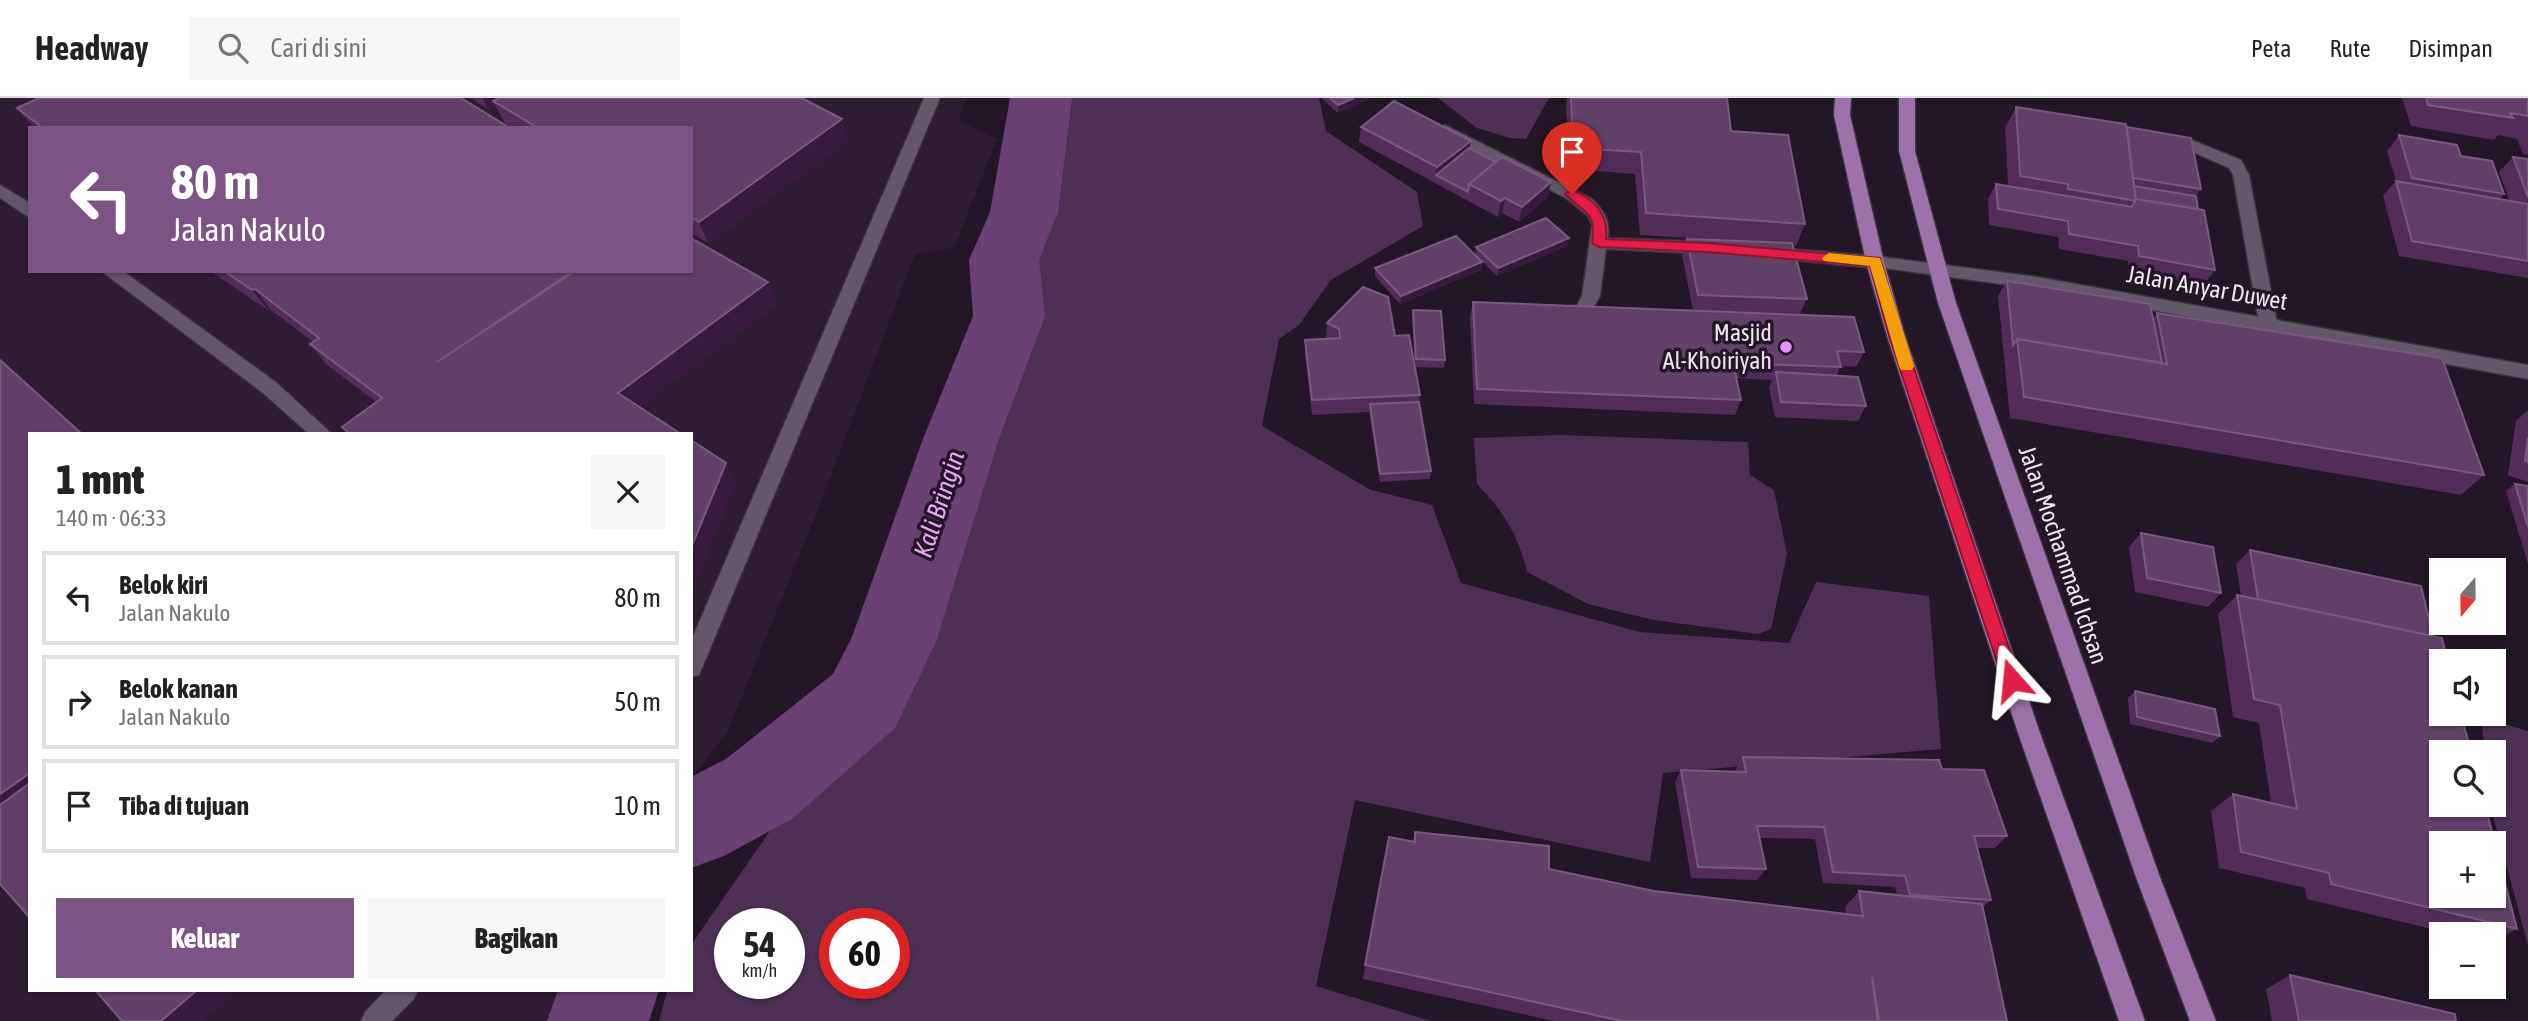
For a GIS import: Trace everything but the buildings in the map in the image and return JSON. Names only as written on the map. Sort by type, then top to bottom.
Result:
[{"type":"main road","points":[[1843,98],[1842,115],[1875,262],[1896,336],[2025,719],[2132,1021]]},
{"type":"main road","name":"Jalan Mochammad Ichsan","points":[[1907,98],[1907,151],[1947,303],[2131,828],[2203,1021]]},
{"type":"street","points":[[693,663],[932,98]]},
{"type":"street","points":[[1431,123],[1586,203],[1596,213],[1601,225],[1591,296],[1583,310],[1566,315],[1539,314]]},
{"type":"street","points":[[2192,145],[2235,164],[2241,175],[2268,323]]},
{"type":"street","points":[[0,190],[28,211]]},
{"type":"street","name":"Jalan Anyar Duwet","points":[[1599,243],[1875,262],[2037,283],[2528,372]]},
{"type":"street","points":[[113,273],[270,388],[320,432]]},
{"type":"street","points":[[374,1021],[403,992]]},
{"type":"shaded area","points":[[0,98],[967,98],[959,120],[997,139],[954,248],[915,254],[820,504],[728,731],[693,776],[693,432],[28,432],[28,992],[570,992],[559,1021],[0,1021]]},
{"type":"shaded area","points":[[1065,98],[1319,98],[1326,131],[1417,192],[1423,226],[1331,280],[1299,325],[1279,339],[1262,426],[1371,490],[1432,505],[1461,583],[1640,632],[1789,643],[1816,582],[1929,596],[1941,749],[1663,773],[1650,862],[1355,800],[1316,986],[1431,1021],[659,1021],[667,992],[693,992],[693,942],[714,912],[714,999],[805,999],[805,908],[717,908],[792,799],[872,740],[914,689],[944,595],[974,451],[1032,293],[1065,115]]},
{"type":"shaded area","points":[[1438,98],[1549,98],[1526,139],[1510,138],[1477,128]]},
{"type":"shaded area","points":[[1562,435],[1748,442],[1750,475],[1774,490],[1787,554],[1771,629],[1758,634],[1654,620],[1588,604],[1527,572],[1509,525],[1477,484],[1474,438]]},
{"type":"shaded area","points":[[2506,724],[2528,731],[2528,945],[2506,864],[2506,831],[2497,831],[2493,817],[2506,817],[2506,740],[2484,740],[2482,726]]},
{"type":"waterway","name":"Kali Bringin","points":[[693,824],[759,789],[864,701],[893,642],[961,439],[1009,316],[1004,260],[1024,212],[1041,98]]},
{"type":"waterway","name":"Kali Bringin","points":[[598,1021],[608,992]]},
{"type":"slow traffic","points":[[1829,258],[1875,262],[1906,366]]},
{"type":"place","name":"Masjid Al-Khoiriyah","points":[[1786,347]]},
{"type":"route","points":[[1572,194],[1596,213],[1601,225],[1599,243],[1707,248],[1875,262],[1896,336],[2012,680]]}]
